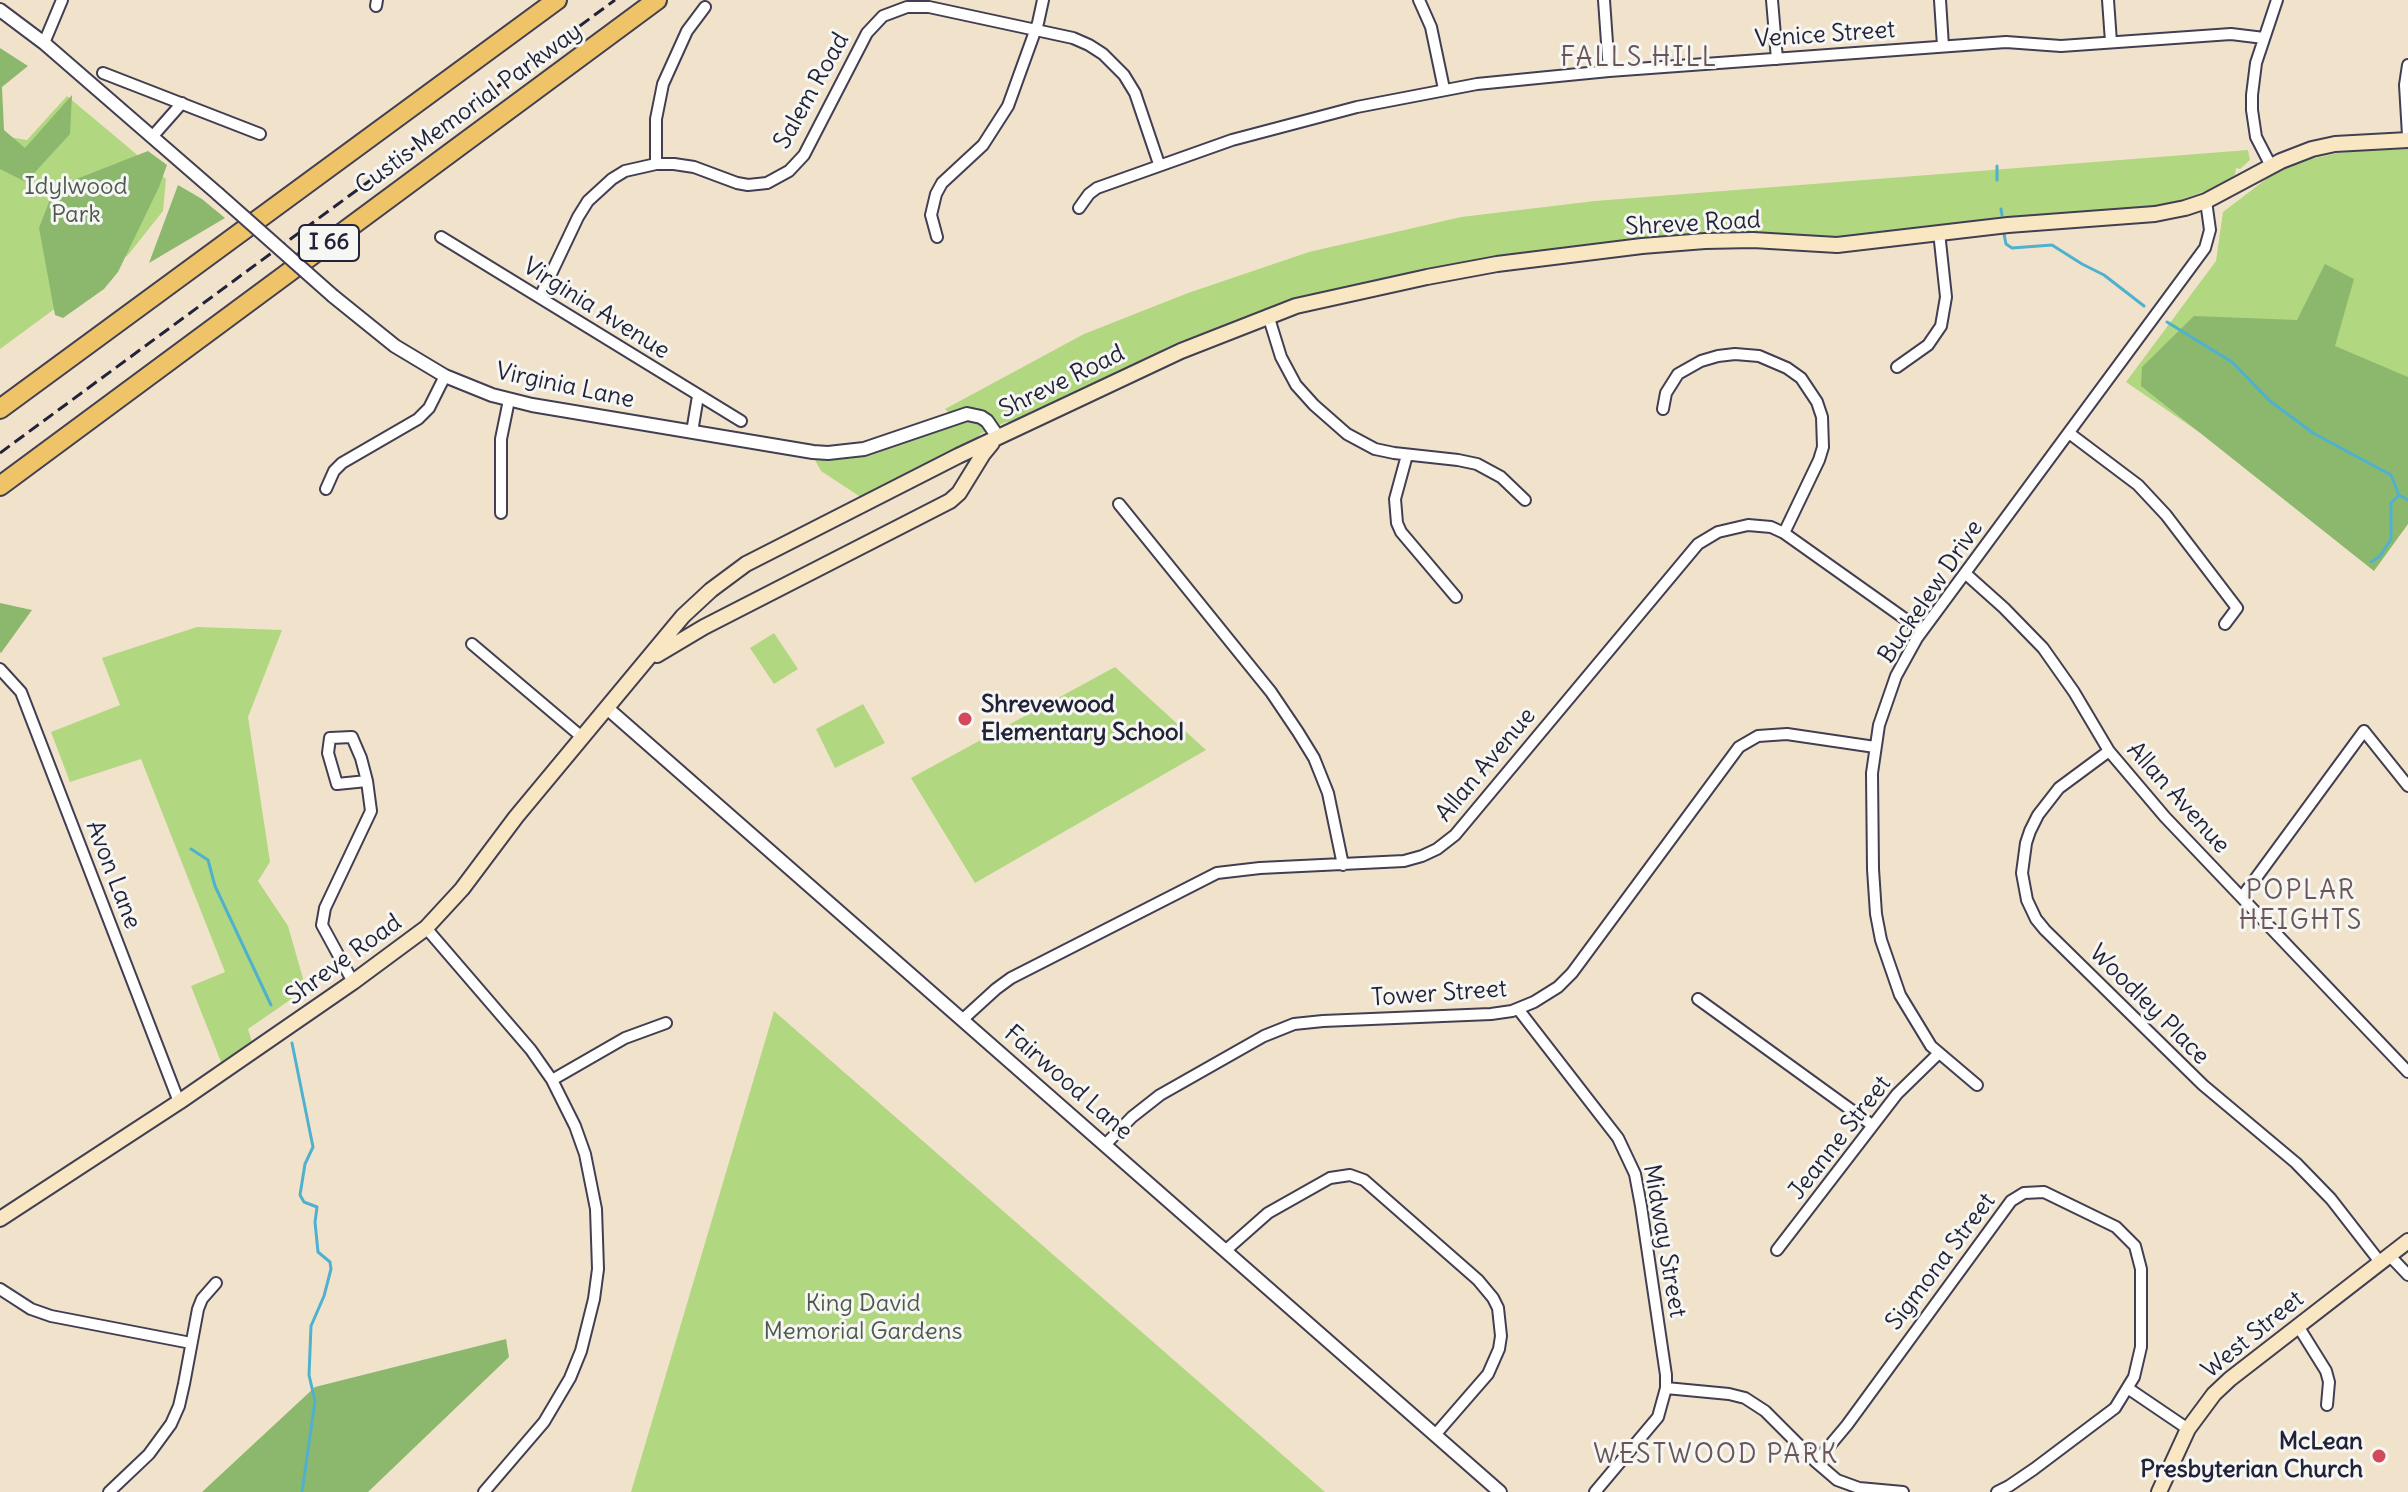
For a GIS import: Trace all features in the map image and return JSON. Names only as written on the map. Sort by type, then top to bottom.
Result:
[{"type":"highway","name":"Custis Memorial Parkway","points":[[0,409],[557,0]]},
{"type":"highway","name":"Custis Memorial Parkway","points":[[0,486],[657,0]]},
{"type":"highway","points":[[0,399],[119,322]]},
{"type":"highway","points":[[0,417],[119,322]]},
{"type":"main road","name":"Shreve Road","points":[[0,1219],[179,1102],[426,928],[453,900],[516,817],[692,608],[746,564],[958,456],[1127,375],[1268,315],[1357,292],[1510,262],[1705,241],[1753,240],[1837,245],[1939,232],[2136,217],[2174,211],[2206,201],[2300,153],[2335,144],[2408,137]]},
{"type":"main road","name":"Shreve Road","points":[[646,662],[704,627],[950,501],[998,437]]},
{"type":"main road","points":[[958,456],[969,467],[968,478]]},
{"type":"main road","name":"West Street","points":[[2159,1492],[2188,1429],[2214,1394],[2408,1241]]},
{"type":"street","points":[[44,43],[62,0]]},
{"type":"street","points":[[937,237],[931,215],[936,194],[942,183],[983,145],[997,127],[1017,86],[1043,0]]},
{"type":"street","points":[[1419,0],[1434,38],[1444,89]]},
{"type":"street","points":[[1604,0],[1609,71]]},
{"type":"street","points":[[1772,0],[1777,59]]},
{"type":"street","points":[[1940,0],[1943,46]]},
{"type":"street","points":[[2108,0],[2111,42]]},
{"type":"street","points":[[2271,166],[2256,137],[2252,110],[2256,63],[2277,0]]},
{"type":"street","name":"Salem Road","points":[[540,297],[578,217],[597,190],[625,171],[656,164],[694,167],[748,185],[780,178],[804,155],[867,33],[883,16],[915,6],[1035,30],[1081,42],[1103,54],[1135,93],[1159,164]]},
{"type":"street","points":[[656,164],[656,119],[663,84],[687,31],[705,7]]},
{"type":"street","name":"Virginia Lane","points":[[0,10],[44,43],[333,296],[395,346],[445,376],[509,400],[828,453],[864,449],[967,414],[987,421],[998,437]]},
{"type":"street","name":"Venice Street","points":[[1079,208],[1097,188],[1159,164],[1296,121],[1444,89],[1609,71],[2006,42],[2061,46],[2231,34],[2264,38]]},
{"type":"street","points":[[2408,65],[2405,85],[2408,137]]},
{"type":"street","points":[[103,73],[260,134]]},
{"type":"street","points":[[152,137],[182,103]]},
{"type":"street","name":"Buckelew Drive","points":[[1977,1085],[1938,1054],[1916,1023],[1900,995],[1881,940],[1873,869],[1872,773],[1879,725],[1891,687],[1922,631],[2205,248],[2210,230],[2206,201]]},
{"type":"street","points":[[1897,367],[1928,345],[1941,326],[1946,297],[1939,232]]},
{"type":"street","name":"Virginia Avenue","points":[[441,237],[741,421]]},
{"type":"street","points":[[1268,315],[1281,357],[1291,376],[1307,398],[1347,434],[1375,449],[1477,464],[1501,477],[1525,500]]},
{"type":"street","points":[[1663,409],[1666,393],[1678,374],[1701,361],[1718,356],[1759,356],[1801,378],[1817,402],[1822,417],[1823,447],[1784,533]]},
{"type":"street","points":[[326,489],[334,471],[342,463],[418,419],[429,408],[445,376]]},
{"type":"street","points":[[692,432],[698,396]]},
{"type":"street","points":[[501,513],[501,439],[509,400]]},
{"type":"street","points":[[2069,433],[2138,485],[2166,515],[2237,608],[2225,624]]},
{"type":"street","points":[[1407,455],[1395,499],[1397,523],[1401,532],[1456,597]]},
{"type":"street","points":[[1119,504],[1271,692],[1298,732],[1323,778],[1343,865]]},
{"type":"street","name":"Allan Avenue","points":[[962,1020],[1011,978],[1207,877],[1232,870],[1413,860],[1437,849],[1450,840],[1698,544],[1718,532],[1733,527],[1764,526],[1784,533],[1922,631]]},
{"type":"street","name":"Allan Avenue","points":[[1966,574],[2043,648],[2109,751],[2165,817],[2408,1072]]},
{"type":"street","points":[[472,644],[583,738]]},
{"type":"street","name":"Avon Lane","points":[[0,669],[21,692],[179,1102]]},
{"type":"street","name":"Fairwood Lane","points":[[607,708],[1500,1492]]},
{"type":"street","points":[[2242,897],[2364,731],[2408,786]]},
{"type":"street","name":"Tower Street","points":[[1105,1145],[1132,1117],[1160,1095],[1285,1027],[1323,1021],[1491,1014],[1518,1009],[1548,995],[1572,973],[1739,747],[1758,736],[1787,734],[1875,747]]},
{"type":"street","points":[[353,982],[322,925],[325,908],[371,811],[367,781],[352,737],[330,738],[328,753],[337,784],[367,781]]},
{"type":"street","name":"Woodley Place","points":[[2109,751],[2059,788],[2030,831],[2022,873],[2027,900],[2036,919],[2203,1085],[2296,1163],[2385,1259],[2408,1275]]},
{"type":"street","points":[[426,928],[531,1050],[552,1080],[575,1126],[592,1182],[598,1240],[594,1299],[581,1351],[556,1403],[535,1434],[484,1492]]},
{"type":"street","points":[[1698,999],[1872,1125]]},
{"type":"street","name":"Midway Street","points":[[1518,1009],[1618,1138],[1635,1174],[1641,1206],[1666,1388],[1658,1417],[1595,1492]]},
{"type":"street","points":[[552,1080],[625,1038],[666,1023]]},
{"type":"street","name":"Jeanne Street","points":[[1777,1250],[1897,1094],[1938,1054]]},
{"type":"street","points":[[1225,1251],[1268,1213],[1341,1174],[1364,1180],[1444,1250],[1493,1298],[1501,1320],[1501,1336],[1494,1365],[1488,1374],[1435,1435]]},
{"type":"street","name":"Sigmona Street","points":[[1816,1462],[1862,1405],[2003,1210],[2024,1193],[2044,1192],[2061,1200],[2116,1227],[2135,1246],[2141,1269],[2141,1347],[2139,1363],[2129,1389]]},
{"type":"street","points":[[109,1492],[149,1454],[171,1424],[179,1406],[202,1299],[216,1283]]},
{"type":"street","points":[[0,1289],[31,1309],[51,1316],[191,1343]]},
{"type":"street","points":[[2298,1326],[2326,1371],[2329,1382],[2327,1405]]},
{"type":"street","points":[[1666,1388],[1745,1398],[1765,1411],[1827,1473],[1851,1486],[1903,1492]]},
{"type":"street","points":[[1997,1492],[2107,1416],[2129,1389],[2188,1429]]},
{"type":"green space","points":[[0,48],[28,66],[2,87],[4,130],[25,148],[72,95],[70,134],[26,182],[0,169]]},
{"type":"green space","name":"Idylwood Park","points":[[0,57],[2,136],[27,140],[67,96],[166,179],[163,211],[128,255],[0,349]]},
{"type":"green space","points":[[2408,147],[2408,507],[2371,550],[2126,382],[2216,261],[2223,212],[2278,170],[2297,162],[2338,153]]},
{"type":"green space","points":[[2248,150],[2250,160],[2240,169],[2236,168],[2235,175],[2211,189],[2175,202],[2144,208],[1940,226],[1860,238],[1755,236],[1363,285],[1272,308],[1176,343],[1015,422],[1006,422],[980,434],[978,439],[862,498],[821,471],[815,460],[861,456],[959,422],[945,409],[1084,334],[1188,293],[1309,252],[1461,217],[1595,201]]},
{"type":"green space","points":[[148,151],[167,165],[118,272],[104,289],[63,318],[55,315],[39,228],[49,202],[61,185]]},
{"type":"green space","points":[[178,185],[225,218],[149,263]]},
{"type":"green space","points":[[2325,264],[2354,279],[2335,346],[2408,377],[2408,524],[2374,571],[2141,386],[2142,367],[2194,316],[2297,320]]},
{"type":"green space","points":[[0,603],[32,610],[1,653],[0,652]]},
{"type":"green space","points":[[197,627],[282,630],[248,717],[270,862],[258,881],[288,926],[306,989],[248,1029],[252,1042],[221,1062],[191,986],[225,972],[141,759],[70,782],[51,732],[120,705],[102,658]]},
{"type":"green space","points":[[774,633],[798,669],[774,684],[750,648]]},
{"type":"green space","points":[[1115,667],[1206,750],[975,883],[911,778]]},
{"type":"green space","points":[[863,704],[885,743],[835,768],[816,729]]},
{"type":"green space","name":"King David Memorial Gardens","points":[[774,1011],[1325,1492],[631,1492]]},
{"type":"green space","points":[[506,1339],[509,1357],[368,1492],[202,1492],[315,1387]]},
{"type":"waterway","points":[[1997,166],[1997,180]]},
{"type":"waterway","points":[[2001,209],[2002,215]]},
{"type":"waterway","points":[[2004,234],[2006,244],[2012,248],[2052,245],[2104,275],[2144,306]]},
{"type":"waterway","points":[[2167,322],[2232,362],[2270,401],[2313,433],[2391,475],[2399,495],[2408,500]]},
{"type":"waterway","points":[[2371,562],[2380,556],[2391,539],[2391,503],[2399,495]]},
{"type":"waterway","points":[[191,849],[208,860],[215,886],[271,1005]]},
{"type":"waterway","points":[[292,1043],[313,1147],[305,1164],[300,1195],[304,1202],[317,1207],[318,1252],[330,1262],[331,1269],[311,1326],[309,1375],[315,1401],[302,1492]]},
{"type":"railway","points":[[0,453],[615,0]]},
{"type":"place","name":"Shrevewood Elementary School","points":[[965,719]]},
{"type":"place","name":"McLean Presbyterian Church","points":[[2379,1456]]},
{"type":"district","name":"FALLS HILL","points":[[1639,59]]},
{"type":"district","name":"POPLAR HEIGHTS","points":[[2301,907]]},
{"type":"district","name":"WESTWOOD PARK","points":[[1716,1456]]}]
